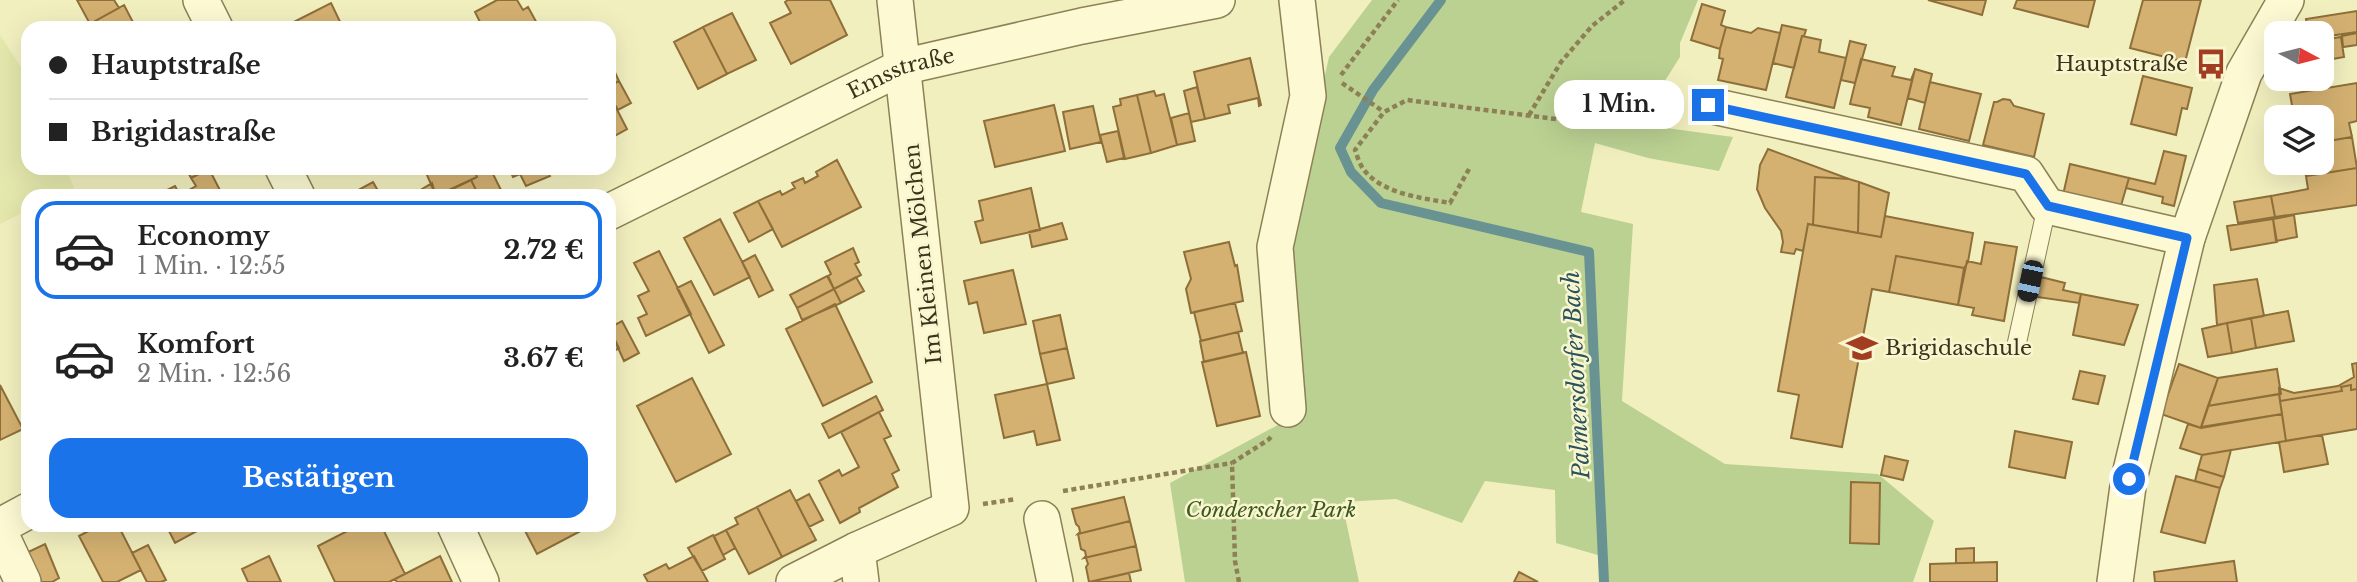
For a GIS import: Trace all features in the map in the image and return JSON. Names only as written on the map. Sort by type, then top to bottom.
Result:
[{"type":"street","points":[[201,0],[212,21]]},
{"type":"street","name":"Im Kleinen Mölchen","points":[[895,0],[951,509]]},
{"type":"street","name":"Emsstraße","points":[[616,209],[902,67],[1082,26],[1217,0]]},
{"type":"street","points":[[1288,410],[1275,247],[1308,96],[1297,0]]},
{"type":"street","points":[[2115,582],[2129,479],[2187,238],[2244,73],[2286,0]]},
{"type":"street","points":[[1708,105],[2026,174],[2048,206],[2187,238]]},
{"type":"street","points":[[1040,503],[1055,582]]},
{"type":"street","points":[[794,582],[859,566],[951,509]]},
{"type":"street","points":[[0,526],[21,516]]},
{"type":"street","points":[[458,532],[481,582]]},
{"type":"street","points":[[0,533],[23,582]]},
{"type":"lane","points":[[2016,347],[2048,206]]},
{"type":"path","points":[[1338,79],[1398,0]]},
{"type":"path","points":[[1529,116],[1561,62],[1592,26],[1625,0]]},
{"type":"path","points":[[1359,97],[1384,112]]},
{"type":"path","points":[[1469,169],[1450,202],[1420,198],[1376,180],[1363,169],[1355,150],[1384,112],[1408,100],[1587,123],[1708,105]]},
{"type":"path","points":[[951,509],[1040,503],[1232,463],[1268,440],[1288,410]]},
{"type":"path","points":[[1232,463],[1235,561],[1239,582]]},
{"type":"green space","name":"Conderscher Park","points":[[1372,0],[1698,0],[1680,43],[1680,57],[1656,95],[1592,118],[1733,137],[1719,171],[1648,158],[1595,143],[1581,212],[1633,224],[1622,401],[1725,464],[1878,474],[1934,521],[1913,582],[1602,582],[1601,556],[1556,543],[1555,490],[1485,481],[1462,523],[1396,499],[1342,502],[1359,582],[1185,582],[1170,483],[1300,413],[1289,237],[1329,57]]},
{"type":"green space","points":[[0,35],[21,67],[21,175],[69,175],[74,188],[21,189],[21,214],[0,224]]},
{"type":"building","points":[[77,0],[114,0],[119,8],[95,21],[88,21]]},
{"type":"building","points":[[497,0],[517,0],[523,10],[528,7],[536,21],[480,21],[475,12]]},
{"type":"building","points":[[830,0],[847,35],[791,64],[770,23],[791,13],[785,2]]},
{"type":"building","points":[[1928,0],[1986,0],[1982,15]]},
{"type":"building","points":[[2017,0],[2095,0],[2088,27],[2014,8]]},
{"type":"building","points":[[2143,0],[2201,0],[2185,62],[2130,48]]},
{"type":"building","points":[[331,3],[340,21],[296,21]]},
{"type":"building","points":[[1702,4],[1725,11],[1721,25],[1726,27],[1720,49],[1691,40]]},
{"type":"building","points":[[124,5],[132,21],[95,21]]},
{"type":"building","points":[[2357,11],[2357,32],[2334,35],[2334,21],[2306,19]]},
{"type":"building","points":[[732,13],[756,60],[727,74],[703,27]]},
{"type":"building","points":[[1782,25],[1806,30],[1794,68],[1773,63]]},
{"type":"building","points":[[703,27],[727,74],[698,89],[674,42]]},
{"type":"building","points":[[1726,27],[1751,33],[1758,28],[1780,33],[1766,90],[1718,80],[1723,59],[1719,58],[1720,49]]},
{"type":"building","points":[[2357,33],[2357,45],[2343,47],[2342,36]]},
{"type":"building","points":[[1802,36],[1821,40],[1819,52],[1846,58],[1834,108],[1786,97]]},
{"type":"building","points":[[2341,37],[2344,57],[2334,59],[2334,38]]},
{"type":"building","points":[[1850,41],[1866,45],[1855,83],[1841,80]]},
{"type":"building","points":[[1250,58],[1261,105],[1259,106],[1258,98],[1228,105],[1230,113],[1205,119],[1194,72]]},
{"type":"building","points":[[1861,59],[1895,67],[1892,76],[1911,80],[1914,72],[1901,125],[1868,117],[1870,108],[1850,104]]},
{"type":"building","points":[[1915,69],[1932,74],[1925,103],[1908,98]]},
{"type":"building","points":[[2143,76],[2192,88],[2187,109],[2182,108],[2176,135],[2131,124]]},
{"type":"building","points":[[619,81],[631,103],[618,110],[616,106],[616,82]]},
{"type":"building","points":[[1930,82],[1981,94],[1969,141],[1919,129]]},
{"type":"building","points":[[2357,83],[2357,121],[2349,123],[2352,137],[2334,140],[2334,105],[2292,105],[2290,94],[2334,91],[2334,87]]},
{"type":"building","points":[[1197,87],[1205,119],[1191,122],[1184,91]]},
{"type":"building","points":[[1154,91],[1156,96],[1164,94],[1177,145],[1151,153],[1137,95]]},
{"type":"building","points":[[1137,95],[1151,153],[1125,159],[1113,107],[1121,105],[1120,99]]},
{"type":"building","points":[[2010,100],[2014,106],[2044,114],[2034,157],[1983,145],[1994,102]]},
{"type":"building","points":[[1054,105],[1065,151],[995,167],[984,121]]},
{"type":"building","points":[[1093,106],[1101,142],[1070,149],[1063,112]]},
{"type":"building","points":[[616,108],[627,129],[616,135]]},
{"type":"building","points":[[1189,113],[1195,141],[1177,145],[1171,118]]},
{"type":"building","points":[[1118,131],[1124,158],[1107,162],[1100,135]]},
{"type":"building","points":[[2352,137],[2357,168],[2334,172],[2334,140]]},
{"type":"building","points":[[1768,149],[1849,179],[1815,177],[1813,225],[1808,224],[1803,251],[1796,249],[1794,254],[1781,252],[1781,231],[1765,208],[1757,189],[1760,165]]},
{"type":"building","points":[[2164,151],[2186,156],[2174,206],[2162,203],[2163,197],[2126,188],[2129,178],[2155,184]]},
{"type":"building","points":[[837,160],[861,207],[782,247],[758,201],[780,191],[782,195],[795,188],[792,183],[803,178],[805,183],[818,176],[816,172]]},
{"type":"building","points":[[2070,164],[2129,178],[2120,209],[2063,195]]},
{"type":"building","points":[[2357,168],[2357,205],[2275,217],[2271,196],[2308,189],[2306,176],[2334,175],[2334,172]]},
{"type":"building","points":[[197,175],[212,175],[219,189],[191,189],[196,186],[191,178]]},
{"type":"building","points":[[427,175],[477,177],[451,189],[433,189]]},
{"type":"building","points":[[476,175],[494,175],[500,189],[476,189],[471,180]]},
{"type":"building","points":[[520,175],[550,176],[526,186]]},
{"type":"building","points":[[1815,177],[1859,182],[1858,233],[1813,225]]},
{"type":"building","points":[[471,180],[476,189],[452,189]]},
{"type":"building","points":[[373,182],[377,189],[360,189]]},
{"type":"building","points":[[1859,182],[1889,193],[1881,237],[1858,233]]},
{"type":"building","points":[[432,183],[434,189],[422,189]]},
{"type":"building","points":[[1031,188],[1040,230],[981,243],[975,222],[983,220],[979,201]]},
{"type":"building","points":[[2271,196],[2275,217],[2238,223],[2234,202]]},
{"type":"building","points":[[758,201],[773,229],[749,242],[734,213]]},
{"type":"building","points":[[2294,215],[2297,237],[2276,241],[2273,219]]},
{"type":"building","points":[[1885,216],[1973,233],[1968,262],[1964,268],[1896,256],[1889,292],[1872,289],[1842,447],[1791,438],[1799,395],[1778,391],[1808,224],[1881,237]]},
{"type":"building","points":[[720,219],[750,277],[714,295],[684,238]]},
{"type":"building","points":[[2273,219],[2277,242],[2231,250],[2227,226]]},
{"type":"building","points":[[1062,223],[1067,239],[1032,247],[1029,232]]},
{"type":"building","points":[[1229,242],[1235,266],[1237,265],[1243,301],[1191,313],[1186,289],[1191,279],[1184,252]]},
{"type":"building","points":[[1985,242],[2017,247],[2004,321],[1972,315],[1974,308],[1958,305],[1967,261],[1981,264]]},
{"type":"building","points":[[853,248],[859,262],[855,264],[861,275],[834,289],[825,262]]},
{"type":"building","points":[[659,251],[691,314],[646,336],[638,318],[647,314],[638,296],[649,291],[634,263]]},
{"type":"building","points":[[755,255],[773,290],[759,297],[742,262]]},
{"type":"building","points":[[1896,256],[1964,268],[1958,305],[1889,292]]},
{"type":"building","points":[[1013,270],[1026,324],[984,333],[977,302],[969,304],[964,281]]},
{"type":"building","points":[[827,276],[834,289],[797,308],[790,295]]},
{"type":"building","points":[[856,277],[864,291],[841,303],[834,289]]},
{"type":"building","points":[[2041,277],[2065,283],[2063,290],[2081,294],[2079,303],[2037,297]]},
{"type":"building","points":[[2257,279],[2264,316],[2217,325],[2214,285]]},
{"type":"building","points":[[691,281],[724,345],[709,353],[677,288]]},
{"type":"building","points":[[834,289],[841,303],[802,320],[797,308]]},
{"type":"building","points":[[2081,294],[2138,305],[2124,345],[2073,335]]},
{"type":"building","points":[[1235,303],[1242,331],[1201,341],[1194,312]]},
{"type":"building","points":[[835,304],[872,382],[823,406],[786,329]]},
{"type":"building","points":[[2288,311],[2294,341],[2256,348],[2251,318]]},
{"type":"building","points":[[1060,315],[1067,348],[1040,354],[1033,321]]},
{"type":"building","points":[[2251,318],[2256,348],[2232,353],[2227,323]]},
{"type":"building","points":[[622,321],[639,353],[624,361],[616,343],[616,324]]},
{"type":"building","points":[[2227,323],[2232,353],[2208,357],[2202,329]]},
{"type":"building","points":[[1238,332],[1243,353],[1204,362],[1200,341]]},
{"type":"building","points":[[1067,348],[1074,378],[1047,384],[1040,354]]},
{"type":"building","points":[[1246,352],[1260,416],[1217,426],[1202,362]]},
{"type":"building","points":[[2357,363],[2357,389],[2351,390],[2351,385],[2341,387],[2342,391],[2280,401],[2279,388],[2294,393],[2338,386],[2354,377],[2352,364]]},
{"type":"building","points":[[2179,364],[2218,378],[2201,428],[2161,414]]},
{"type":"building","points":[[2277,369],[2281,394],[2208,406],[2218,378]]},
{"type":"building","points":[[2080,371],[2105,376],[2098,404],[2073,399]]},
{"type":"building","points":[[692,378],[731,454],[676,482],[637,406]]},
{"type":"building","points":[[1047,384],[1060,440],[1037,445],[1034,431],[1004,438],[995,395]]},
{"type":"building","points":[[0,385],[21,430],[0,440]]},
{"type":"building","points":[[2351,385],[2351,390],[2357,389],[2357,429],[2286,441],[2280,401],[2342,391],[2341,387]]},
{"type":"building","points":[[2279,394],[2282,414],[2201,427],[2208,406]]},
{"type":"building","points":[[876,396],[883,410],[829,438],[822,424]]},
{"type":"building","points":[[879,412],[891,436],[884,439],[899,470],[892,474],[898,487],[859,508],[860,512],[840,523],[819,481],[839,470],[842,476],[859,467],[841,432]]},
{"type":"building","points":[[2282,414],[2286,441],[2202,455],[2180,448],[2188,424],[2201,428]]},
{"type":"building","points":[[2015,431],[2072,442],[2065,478],[2009,467]]},
{"type":"building","points":[[2322,435],[2328,464],[2284,472],[2279,442]]},
{"type":"building","points":[[2231,450],[2224,477],[2198,469],[2202,455]]},
{"type":"building","points":[[1885,456],[1908,461],[1903,480],[1881,475]]},
{"type":"building","points":[[2198,469],[2224,477],[2220,488],[2195,481]]},
{"type":"building","points":[[2176,476],[2220,488],[2205,543],[2161,532]]},
{"type":"building","points":[[1851,482],[1880,483],[1879,544],[1850,543]]},
{"type":"building","points":[[790,490],[816,540],[782,557],[757,507]]},
{"type":"building","points":[[809,494],[823,520],[809,527],[796,501]]},
{"type":"building","points":[[1124,497],[1130,521],[1078,534],[1079,527],[1072,509]]},
{"type":"building","points":[[757,507],[782,557],[749,574],[726,530],[738,524],[735,518]]},
{"type":"building","points":[[1130,521],[1136,546],[1084,558],[1085,551],[1081,549],[1078,534]]},
{"type":"building","points":[[726,530],[735,548],[723,555],[714,536]]},
{"type":"building","points":[[87,532],[122,532],[141,570],[117,582],[103,582],[79,536]]},
{"type":"building","points":[[170,532],[195,532],[175,543]]},
{"type":"building","points":[[345,532],[384,532],[405,574],[389,582],[335,582],[318,546]]},
{"type":"building","points":[[526,532],[579,532],[537,554]]},
{"type":"building","points":[[713,535],[725,559],[702,571],[688,548]]},
{"type":"building","points":[[45,544],[59,578],[52,582],[36,582],[24,554]]},
{"type":"building","points":[[148,545],[166,580],[147,582],[132,553]]},
{"type":"building","points":[[1136,546],[1141,570],[1089,582],[1086,567],[1088,564],[1084,558]]},
{"type":"building","points":[[1974,548],[1974,563],[1956,563],[1956,549]]},
{"type":"building","points":[[269,556],[281,582],[248,582],[242,569]]},
{"type":"building","points":[[440,556],[452,582],[397,582],[395,579]]},
{"type":"building","points":[[694,556],[708,582],[648,582],[644,575],[666,564],[669,569]]},
{"type":"building","points":[[2234,561],[2237,582],[2155,582],[2154,572]]},
{"type":"building","points":[[1997,562],[1997,582],[1930,582],[1930,564]]},
{"type":"building","points":[[1519,572],[1538,582],[1514,582]]},
{"type":"building","points":[[1129,573],[1131,582],[1090,582]]},
{"type":"waterway","name":"Palmersdorfer Bach","points":[[1441,0],[1373,90],[1340,148],[1351,172],[1381,203],[1589,252],[1604,582]]},
{"type":"place","name":"Hauptstraße","points":[[2211,64]]},
{"type":"place","name":"Brigidaschule","points":[[1862,348]]},
{"type":"route","points":[[1708,105],[2026,174],[2048,206],[2187,238],[2129,479]]}]
